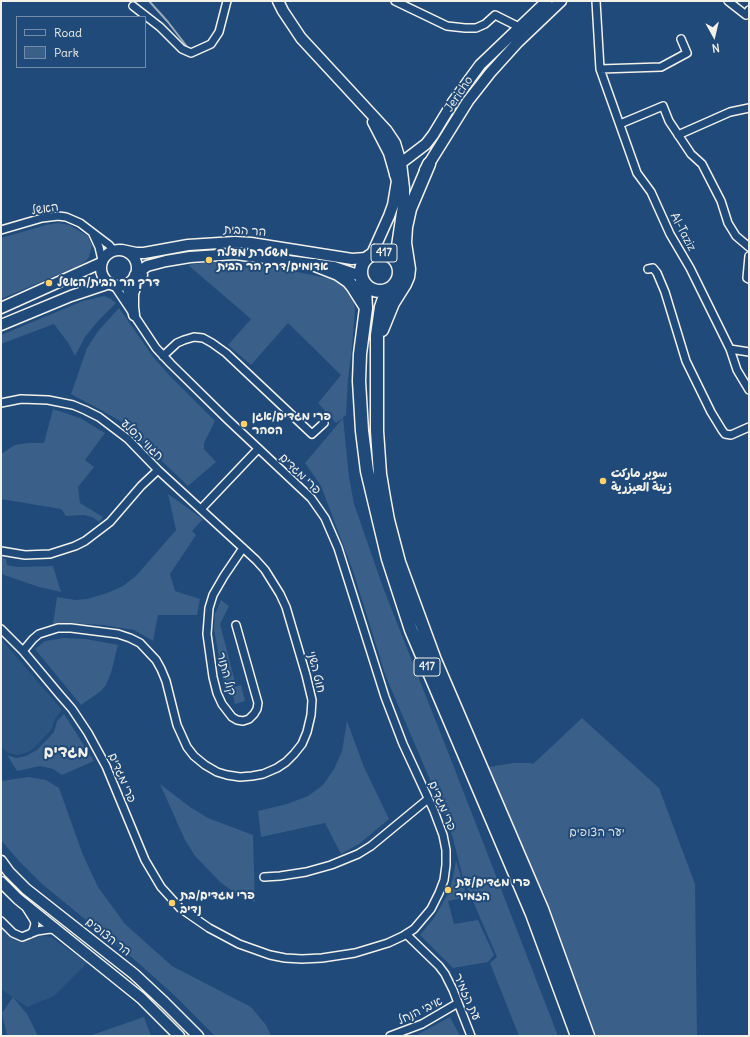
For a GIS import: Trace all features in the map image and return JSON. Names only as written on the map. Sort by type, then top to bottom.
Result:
[{"type":"main road","points":[[278,1],[301,38],[387,131],[395,143],[401,163],[404,193],[397,246],[398,265]]},
{"type":"main road","name":"Jericho","points":[[395,175],[401,163],[426,144],[466,83],[480,65],[547,1]]},
{"type":"main road","name":"Jericho","points":[[401,218],[410,195],[468,101],[490,73],[518,42],[561,1]]},
{"type":"main road","points":[[364,107],[389,153],[397,181],[393,205],[383,231],[369,256]]},
{"type":"main road","points":[[377,365],[383,326],[393,303],[408,277],[409,269],[405,243],[406,227],[410,209],[429,164]]},
{"type":"main road","name":"הר הבית","points":[[118,250],[136,254],[188,245],[235,242],[352,258],[369,256]]},
{"type":"main road","points":[[1,308],[102,262],[109,252],[118,250],[127,252],[135,260],[136,270],[133,278],[121,285],[112,284],[71,296],[1,325]]},
{"type":"main road","name":"417","points":[[577,1036],[532,914],[411,630],[388,559],[367,471],[360,410],[359,381],[360,354],[366,308],[365,290],[361,278],[361,266],[369,256],[378,252],[390,255],[398,265],[399,271],[396,282],[387,290],[380,314],[377,335],[376,407],[380,474],[388,520],[399,562],[435,660],[542,909],[588,1036]]},
{"type":"main road","name":"הר הבית","points":[[133,278],[147,266],[190,257],[235,254],[342,269],[361,278]]},
{"type":"main road","points":[[102,262],[102,275],[112,284]]},
{"type":"main road","points":[[132,312],[132,300],[136,285],[143,273],[156,264]]},
{"type":"main road","points":[[315,265],[338,274],[348,281],[366,308]]},
{"type":"main road","points":[[361,278],[370,289],[376,291],[387,290]]},
{"type":"main road","name":"הר הצופים","points":[[1,862],[26,889],[144,984],[198,1036]]},
{"type":"main road","points":[[1,882],[25,905],[141,998],[179,1036]]},
{"type":"street","points":[[146,16],[160,27],[182,49],[191,53],[211,44],[219,32],[227,1]]},
{"type":"street","points":[[395,1],[447,26],[476,28],[485,24],[495,15],[519,27]]},
{"type":"street","name":"Al-Taziz","points":[[596,1],[600,69],[637,173],[651,192],[670,234],[690,268],[730,349],[737,370],[749,390]]},
{"type":"street","points":[[728,1],[746,15],[749,10]]},
{"type":"street","points":[[133,6],[146,16]]},
{"type":"street","points":[[600,69],[661,67],[687,53],[681,40]]},
{"type":"street","points":[[620,124],[662,106],[669,121],[691,154],[702,164],[721,201],[728,223],[736,236],[749,247]]},
{"type":"street","points":[[678,135],[730,112],[749,108]]},
{"type":"street","name":"האשל","points":[[1,230],[42,218],[58,216],[80,222],[109,245],[118,250]]},
{"type":"street","name":"האשל","points":[[89,230],[98,243],[102,262]]},
{"type":"street","points":[[749,256],[747,278],[749,279]]},
{"type":"street","points":[[648,269],[653,268],[657,273],[665,292],[686,361],[711,412],[722,430],[725,434],[731,435],[749,427]]},
{"type":"street","name":"פרי מגדים","points":[[132,312],[127,291],[133,278]]},
{"type":"street","name":"פרי מגדים","points":[[1,629],[23,651],[72,709],[99,751],[142,854],[152,873],[171,899],[193,917],[223,937],[256,951],[285,958],[302,959],[335,957],[355,953],[388,943],[406,934],[422,921],[431,909],[444,880],[446,865],[446,850],[440,825],[403,744],[385,697],[338,548],[325,518],[311,498],[258,449],[163,356],[112,284]]},
{"type":"street","points":[[163,356],[177,343],[194,337],[203,338],[226,353],[312,434],[324,423]]},
{"type":"street","points":[[730,349],[749,352]]},
{"type":"street","name":"חגווי הסלע","points":[[1,403],[21,399],[48,400],[73,405],[85,410],[118,431],[158,470],[141,486],[116,516],[85,541],[75,546],[50,554],[14,554],[1,551]]},
{"type":"street","points":[[199,508],[258,449]]},
{"type":"street","name":"חוט השני","points":[[23,651],[39,634],[58,628],[71,628],[118,634],[140,643],[156,660],[161,669],[166,681],[182,737],[187,747],[194,756],[217,772],[244,777],[263,774],[286,762],[302,744],[307,732],[311,715],[312,700],[310,686],[286,607],[280,594],[265,570],[158,470]]},
{"type":"street","name":"קול התור","points":[[236,625],[258,702],[257,709],[254,714],[249,719],[243,721],[232,718],[222,704],[213,677],[207,634],[209,608],[213,595],[243,548]]},
{"type":"street","points":[[264,877],[280,876],[312,870],[331,865],[358,854],[371,846],[428,799]]},
{"type":"street","points":[[25,905],[35,924],[30,934]]},
{"type":"street","points":[[1,921],[18,936],[22,937],[44,930],[57,930]]},
{"type":"street","name":"עת הזמיר","points":[[406,934],[442,970],[449,982],[472,1036]]},
{"type":"street","name":"איבי הנחל","points":[[390,1036],[422,1024],[458,1004]]},
{"type":"shaded area","points":[[1,639],[62,710],[56,717],[51,730],[34,748],[26,753],[17,755],[8,753],[1,747]]},
{"type":"shaded area","points":[[1,924],[22,941],[42,936],[51,937],[87,963],[54,996],[27,1007],[1,989]]},
{"type":"green space","points":[[59,223],[69,225],[88,236],[92,246],[89,257],[86,261],[78,266],[1,299],[1,238],[46,225]]},
{"type":"green space","points":[[224,260],[252,263],[333,279],[341,282],[349,289],[353,297],[355,308],[352,348],[348,379],[346,415],[343,417],[349,477],[354,504],[384,590],[558,1036],[519,1036],[490,963],[497,957],[463,878],[452,835],[443,810],[386,677],[353,571],[321,486],[305,463],[343,418],[336,423],[318,403],[341,375],[288,323],[251,365],[228,345],[251,319],[188,265]]},
{"type":"green space","points":[[104,296],[116,303],[85,337],[75,356],[69,344],[54,324],[1,344],[1,335],[83,301]]},
{"type":"green space","points":[[119,308],[154,358],[215,421],[204,443],[204,449],[216,462],[188,486],[120,421],[71,394],[87,348],[99,330]]},
{"type":"green space","points":[[53,409],[80,418],[105,433],[85,460],[94,467],[78,487],[80,503],[103,517],[99,522],[92,517],[84,515],[66,516],[61,509],[1,499],[1,454],[15,445],[44,443]]},
{"type":"green space","points":[[168,494],[203,519],[192,531],[196,535],[170,574],[175,591],[200,599],[197,615],[158,615],[153,641],[134,630],[103,625],[69,623],[53,624],[57,597],[75,600],[87,599],[123,586],[136,576],[176,530]]},
{"type":"green space","points":[[1,557],[6,559],[7,565],[17,567],[53,566],[61,592],[39,587],[4,575],[1,573]]},
{"type":"green space","points":[[221,600],[229,606],[220,624],[235,682],[224,685],[214,629],[215,614]]},
{"type":"green space","points":[[64,638],[86,639],[118,645],[111,673],[106,685],[101,691],[81,705],[35,649],[45,641]]},
{"type":"green space","points":[[241,685],[245,701],[235,704],[231,688]]},
{"type":"green space","points":[[64,714],[94,761],[62,775],[53,769],[40,766],[17,771],[7,755],[16,758],[26,756],[37,750],[54,732],[57,721]]},
{"type":"green space","name":"יער הצופים","points":[[582,718],[659,788],[695,884],[697,1036],[596,1036],[567,962],[545,895],[523,851],[489,767],[513,763],[533,764]]},
{"type":"green space","points":[[347,721],[364,767],[389,819],[359,844],[341,854],[325,823],[261,837],[258,811],[287,804],[308,796],[323,785],[334,769],[342,751]]},
{"type":"green space","points":[[29,777],[46,780],[59,788],[83,855],[98,887],[125,924],[172,966],[251,1007],[266,1025],[271,1036],[215,1036],[174,995],[136,961],[42,884],[19,861],[1,840],[1,781]]},
{"type":"green space","points":[[160,784],[190,807],[208,818],[253,835],[255,902],[235,893],[220,882],[195,856],[185,840]]},
{"type":"green space","points":[[456,860],[467,897],[448,901],[454,924],[478,920],[494,955],[488,962],[453,968],[420,935],[434,918],[449,892]]},
{"type":"green space","points":[[13,997],[27,1014],[38,1036],[7,1036],[2,1013]]},
{"type":"green space","points":[[144,1017],[151,1036],[89,1036]]},
{"type":"green space","points":[[450,1017],[460,1036],[415,1036]]},
{"type":"waterway","points":[[149,1],[168,22],[188,48]]},
{"type":"place","name":"משטרת מעלה אדומים/דרך הר הבית","points":[[209,260]]},
{"type":"place","name":"דרך הר הבית/האשל","points":[[49,283]]},
{"type":"place","name":"פרי מגדים/אגן הסהר","points":[[244,424]]},
{"type":"place","name":"سوبر ماركت زينة العيزرية","points":[[603,481]]},
{"type":"place","name":"פרי מגדים/עת הזמיר","points":[[448,890]]},
{"type":"place","name":"פרי מגדים/בת נדיב","points":[[172,903]]},
{"type":"district","name":"מגדים","points":[[66,752]]}]
